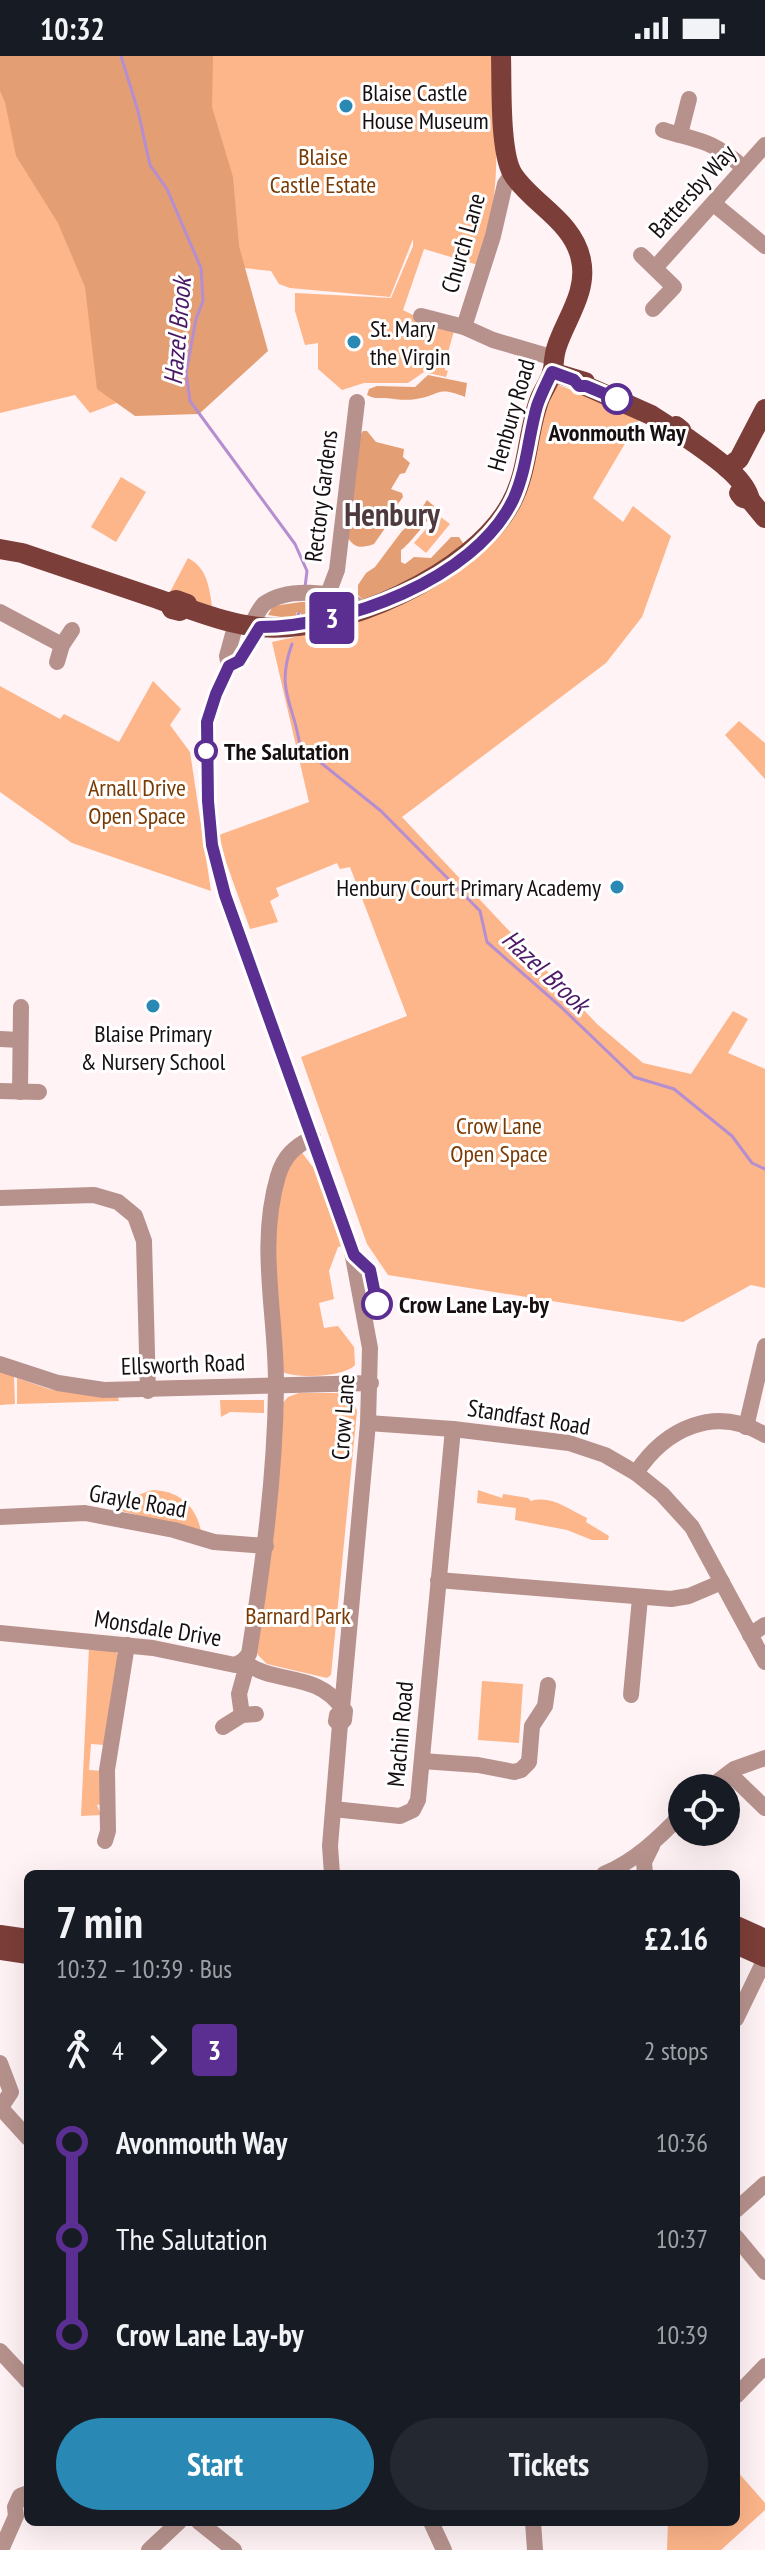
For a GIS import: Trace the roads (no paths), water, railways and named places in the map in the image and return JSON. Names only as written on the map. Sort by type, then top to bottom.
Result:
[{"type":"main road","points":[[502,58],[504,141],[512,174]]},
{"type":"main road","name":"Henbury Road","points":[[0,549],[22,553],[179,606],[249,625],[300,625],[357,610],[430,579],[471,552],[492,531],[513,500],[528,455],[537,406],[578,296],[582,260],[568,232],[512,174]]},
{"type":"main road","points":[[553,365],[580,383],[651,415],[676,431],[727,468],[733,486],[765,518]]},
{"type":"main road","points":[[727,468],[739,442],[751,432],[765,409]]},
{"type":"main road","points":[[740,1928],[765,1939]]},
{"type":"main road","points":[[0,1935],[24,1938]]},
{"type":"main road","points":[[740,1946],[765,1958]]},
{"type":"main road","points":[[0,1950],[24,1953]]},
{"type":"street","points":[[680,134],[689,99]]},
{"type":"street","points":[[663,130],[720,148],[743,167]]},
{"type":"street","name":"Battersby Way","points":[[655,268],[765,145]]},
{"type":"street","name":"Church Lane","points":[[464,327],[493,236],[505,184],[512,174]]},
{"type":"street","points":[[714,204],[765,246]]},
{"type":"street","name":"Battersby Way","points":[[641,255],[674,287],[653,309]]},
{"type":"street","points":[[421,316],[464,327],[553,365]]},
{"type":"street","name":"Rectory Gardens","points":[[328,594],[337,570],[357,402]]},
{"type":"street","name":"Rectory Gardens","points":[[249,625],[267,602],[298,595],[328,594],[346,599],[355,604],[357,610]]},
{"type":"street","points":[[0,612],[62,645]]},
{"type":"street","name":"Crow Lane","points":[[229,666],[239,661],[249,625]]},
{"type":"street","name":"Crow Lane","points":[[249,625],[227,656],[229,666],[207,722],[212,845],[225,895],[354,1255],[370,1348],[371,1383],[330,1846],[332,1870]]},
{"type":"street","points":[[57,662],[62,645],[72,630]]},
{"type":"street","points":[[20,1092],[21,1007]]},
{"type":"street","points":[[0,1039],[20,1040]]},
{"type":"street","points":[[0,1091],[39,1092]]},
{"type":"street","points":[[223,1727],[249,1714],[239,1694],[249,1654],[272,1494],[276,1385],[267,1252],[271,1212],[283,1162],[289,1152],[313,1137]]},
{"type":"street","points":[[0,1198],[94,1195],[118,1202],[135,1216],[144,1241],[148,1391]]},
{"type":"street","points":[[746,1427],[765,1346]]},
{"type":"street","name":"Ellsworth Road","points":[[0,1364],[85,1388],[148,1391],[371,1383]]},
{"type":"street","points":[[636,1473],[661,1442],[686,1428],[715,1422],[746,1427],[765,1435]]},
{"type":"street","name":"Standfast Road","points":[[368,1423],[453,1429],[569,1443],[605,1455],[636,1473],[662,1494],[692,1527],[765,1662]]},
{"type":"street","name":"Machin Road","points":[[333,1809],[400,1816],[407,1815],[418,1800],[453,1429]]},
{"type":"street","name":"Grayle Road","points":[[0,1517],[85,1513],[174,1530],[214,1542],[266,1546]]},
{"type":"street","points":[[438,1580],[671,1599],[689,1596],[722,1582]]},
{"type":"street","points":[[631,1695],[640,1598]]},
{"type":"street","points":[[750,1635],[765,1625]]},
{"type":"street","name":"Monsdale Drive","points":[[0,1633],[127,1645],[235,1665],[245,1663],[259,1671],[311,1683],[329,1692],[341,1716]]},
{"type":"street","points":[[112,1835],[107,1770],[127,1645]]},
{"type":"street","points":[[422,1761],[478,1765],[514,1772],[521,1770],[529,1762],[532,1726],[545,1706],[548,1685]]},
{"type":"street","points":[[765,1758],[746,1763],[729,1773],[765,1808]]},
{"type":"street","points":[[612,1870],[627,1862],[668,1828]]},
{"type":"street","points":[[645,1870],[644,1862],[655,1841]]},
{"type":"street","name":"Crow Lane","points":[[323,1870],[330,1846]]},
{"type":"street","points":[[740,2011],[765,1958]]},
{"type":"street","points":[[0,2063],[11,2092],[0,2107],[24,2134]]},
{"type":"street","points":[[740,2206],[765,2184]]},
{"type":"street","points":[[740,2242],[765,2272]]},
{"type":"street","points":[[0,2351],[24,2377]]},
{"type":"street","points":[[740,2392],[765,2366]]},
{"type":"street","points":[[1,2550],[16,2516],[15,2507],[20,2496],[24,2495]]},
{"type":"street","points":[[16,2516],[24,2511]]},
{"type":"street","points":[[149,2550],[175,2526]]},
{"type":"street","points":[[204,2526],[234,2550]]},
{"type":"street","points":[[433,2526],[444,2550]]},
{"type":"street","points":[[533,2526],[535,2550]]},
{"type":"waterway","name":"Hazel Brook","points":[[121,56],[150,165],[167,189],[201,268],[203,301],[196,319],[186,373],[190,401],[295,544],[307,571],[305,587]]},
{"type":"waterway","name":"Hazel Brook","points":[[292,644],[285,686],[300,746],[381,811],[480,911],[487,942],[634,1077],[674,1089],[732,1136],[752,1163],[765,1169]]},
{"type":"place","name":"Blaise Castle House Museum","points":[[346,106]]},
{"type":"place","name":"St. Mary the Virgin","points":[[354,342]]},
{"type":"place","name":"Avonmouth Way","points":[[617,399]]},
{"type":"place","name":"The Salutation","points":[[206,751]]},
{"type":"place","name":"Henbury Court Primary Academy","points":[[617,887]]},
{"type":"place","name":"Blaise Primary & Nursery School","points":[[153,1006]]},
{"type":"place","name":"Crow Lane Lay-by","points":[[377,1304]]},
{"type":"district","name":"Henbury","points":[[392,514]]},
{"type":"park label","name":"Blaise Castle Estate","points":[[323,170]]},
{"type":"park label","name":"Arnall Drive Open Space","points":[[137,801]]},
{"type":"park label","name":"Crow Lane Open Space","points":[[499,1139]]},
{"type":"park label","name":"Barnard Park","points":[[298,1615]]}]
